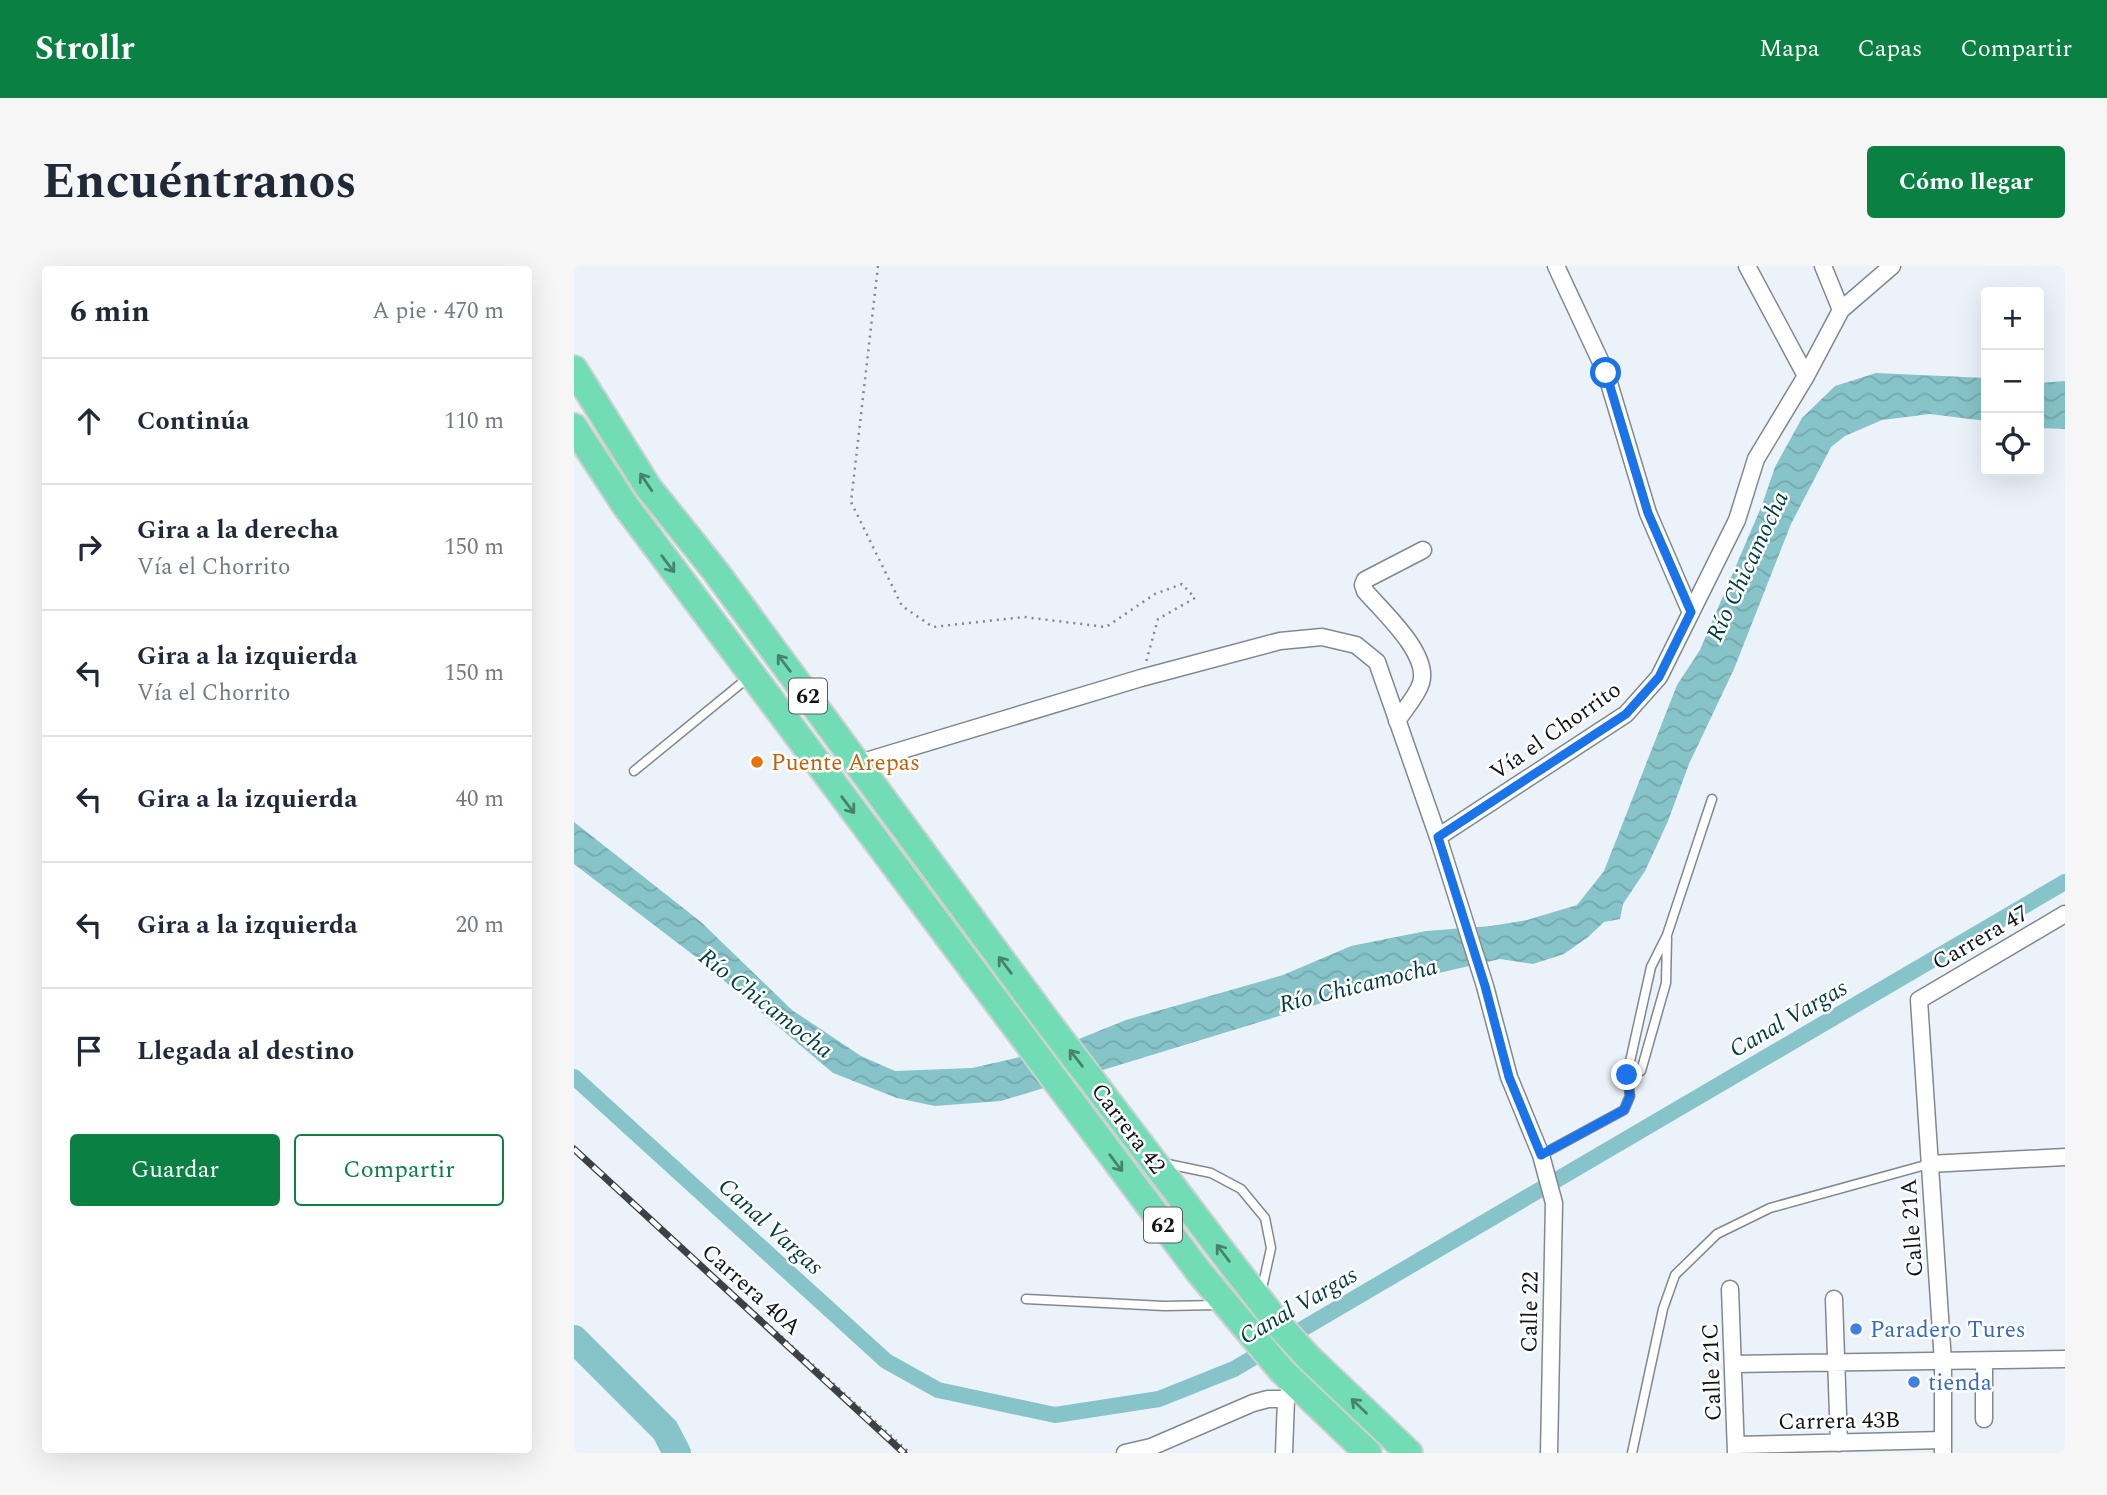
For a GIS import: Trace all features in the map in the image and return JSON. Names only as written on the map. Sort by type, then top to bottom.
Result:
[{"type":"highway","name":"62","points":[[574,369],[648,487],[723,583],[856,764]]},
{"type":"highway","name":"62","points":[[574,427],[625,505],[751,675]]},
{"type":"highway","name":"Carrera 42","points":[[751,675],[1075,1108],[1287,1384],[1368,1453]]},
{"type":"highway","name":"Carrera 42","points":[[856,764],[1046,1020],[1280,1326],[1308,1357],[1409,1453]]},
{"type":"street","points":[[1556,266],[1606,373],[1648,513],[1691,612]]},
{"type":"street","points":[[1747,266],[1806,376]]},
{"type":"street","points":[[1823,266],[1841,310]]},
{"type":"street","name":"Vía el Chorrito","points":[[1438,837],[1626,714],[1659,677],[1737,520],[1756,459],[1806,376],[1841,310],[1892,266]]},
{"type":"street","points":[[1397,721],[1421,684],[1422,666],[1408,641],[1365,591],[1363,585],[1366,580],[1423,550]]},
{"type":"street","points":[[856,764],[1141,678],[1280,641],[1322,637],[1356,645],[1377,662],[1438,837],[1485,986],[1509,1077],[1541,1155]]},
{"type":"street","name":"Carrera 47","points":[[1919,1000],[2065,914]]},
{"type":"street","name":"Calle 21A","points":[[1919,1000],[1943,1362],[1943,1447]]},
{"type":"street","name":"Calle 22","points":[[1541,1155],[1553,1203],[1549,1453]]},
{"type":"street","points":[[1929,1164],[2065,1157]]},
{"type":"street","name":"Calle 21C","points":[[1730,1289],[1736,1449]]},
{"type":"street","points":[[1835,1299],[1839,1443]]},
{"type":"street","points":[[1733,1364],[2065,1359]]},
{"type":"street","points":[[1984,1361],[1984,1419]]},
{"type":"street","points":[[1125,1453],[1151,1447],[1268,1399],[1287,1384]]},
{"type":"street","points":[[1284,1453],[1287,1384]]},
{"type":"street","name":"Carrera 43B","points":[[1736,1449],[1839,1443],[1943,1447]]},
{"type":"lane","points":[[634,771],[751,675]]},
{"type":"lane","points":[[1541,1155],[1624,1110],[1630,1096],[1627,1075],[1651,967],[1667,934],[1712,799]]},
{"type":"lane","points":[[1627,1075],[1641,1071],[1645,1058],[1666,983],[1667,934]]},
{"type":"lane","points":[[1155,1162],[1211,1173],[1241,1189],[1265,1218],[1270,1248],[1259,1299]]},
{"type":"lane","points":[[1632,1453],[1663,1309],[1675,1275],[1717,1234],[1770,1208],[1929,1164]]},
{"type":"lane","points":[[1026,1299],[1164,1306],[1226,1305]]},
{"type":"path","points":[[878,266],[851,502],[902,606],[933,627],[1024,617],[1106,627],[1155,594],[1182,584],[1195,598],[1158,619],[1141,678]]},
{"type":"path","name":"Carrera 40A","points":[[574,1148],[910,1453]]},
{"type":"water","name":"Río Chicamocha","points":[[1876,373],[1981,378],[1981,420],[1930,414],[1882,420],[1845,436],[1831,447],[1791,524],[1734,669],[1689,764],[1668,821],[1645,871],[1623,904],[1620,919],[1604,922],[1564,954],[1533,964],[1500,959],[1364,990],[1001,1101],[935,1106],[897,1098],[833,1073],[696,957],[574,864],[574,822],[701,922],[792,1010],[861,1056],[895,1071],[972,1068],[1012,1059],[1069,1043],[1126,1020],[1283,975],[1351,946],[1426,931],[1527,920],[1577,905],[1604,871],[1677,685],[1700,650],[1762,505],[1775,467],[1802,418],[1835,386]]},
{"type":"water","points":[[2065,381],[2065,429],[2044,428],[2044,383]]},
{"type":"waterway","name":"Canal Vargas","points":[[574,1077],[886,1361],[938,1390],[1055,1415],[1159,1399],[1234,1369],[2065,882]]},
{"type":"waterway","points":[[574,1339],[665,1430],[677,1453]]},
{"type":"railway","points":[[574,1149],[904,1453]]},
{"type":"place","name":"Puente Arepas","points":[[757,762]]},
{"type":"place","name":"Paradero Tures","points":[[1856,1329]]},
{"type":"place","name":"tienda","points":[[1914,1382]]},
{"type":"route","points":[[1606,373],[1648,513],[1691,612],[1659,677],[1626,714],[1438,837],[1485,986],[1509,1077],[1541,1155],[1624,1110],[1630,1096],[1627,1075]]}]
